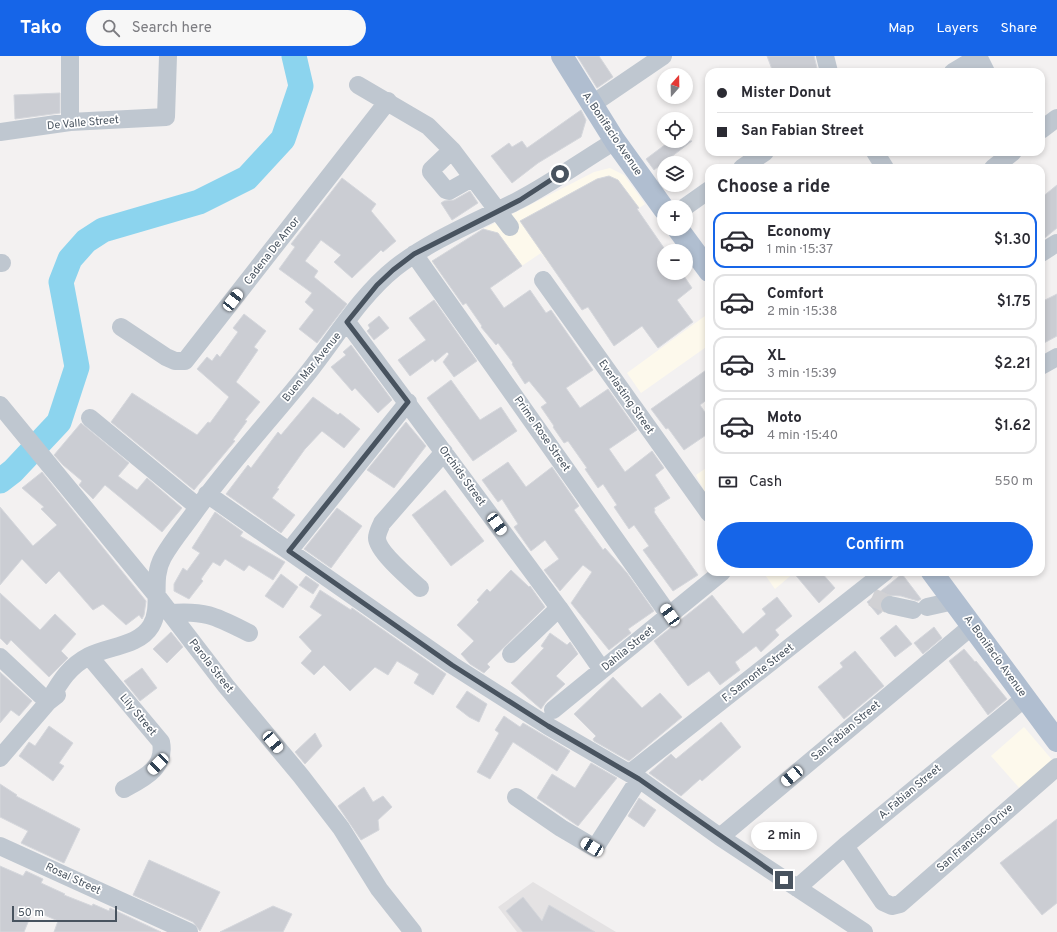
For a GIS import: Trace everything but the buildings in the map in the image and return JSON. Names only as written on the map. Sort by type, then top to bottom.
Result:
[{"type":"main road","name":"A. Bonifacio Avenue","points":[[562,56],[614,141],[657,200]]},
{"type":"main road","points":[[683,236],[705,266]]},
{"type":"main road","name":"A. Bonifacio Avenue","points":[[935,576],[1057,741]]},
{"type":"street","points":[[70,56],[70,122]]},
{"type":"street","name":"De Valle Street","points":[[0,132],[70,122],[166,117],[168,56]]},
{"type":"street","points":[[591,105],[663,56]]},
{"type":"street","points":[[825,56],[828,68]]},
{"type":"street","points":[[964,68],[980,62]]},
{"type":"street","points":[[358,85],[388,101],[428,126],[452,150],[510,227]]},
{"type":"street","name":"Cadena De Amor","points":[[121,327],[166,357],[175,361],[184,361],[388,101]]},
{"type":"street","points":[[1045,127],[1057,118]]},
{"type":"street","name":"Buen Mar Avenue","points":[[0,758],[48,702],[64,674],[89,656],[130,642],[143,635],[155,619],[157,596],[156,574],[162,558],[202,501],[307,374],[377,285],[393,270],[414,254],[520,200],[614,141]]},
{"type":"street","points":[[452,150],[431,170],[431,172],[446,190],[449,191],[472,178]]},
{"type":"street","points":[[748,164],[759,156]]},
{"type":"street","points":[[998,164],[1008,156]]},
{"type":"street","points":[[693,201],[705,193]]},
{"type":"street","points":[[1045,250],[1057,243]]},
{"type":"street","name":"Prime Rose Street","points":[[414,254],[670,615]]},
{"type":"street","name":"Everlasting Street","points":[[543,280],[705,507]]},
{"type":"street","name":"Orchids Street","points":[[347,322],[408,402],[559,608],[602,670]]},
{"type":"street","points":[[1045,364],[1057,356]]},
{"type":"street","points":[[289,551],[408,402]]},
{"type":"street","name":"Parola Street","points":[[0,405],[157,596],[226,686],[301,776],[341,828],[379,889],[413,932]]},
{"type":"street","points":[[90,418],[202,501],[289,551],[452,665],[548,726],[635,776],[720,837],[864,932]]},
{"type":"street","points":[[420,588],[382,550],[377,540],[378,532],[382,524],[444,452]]},
{"type":"street","name":"Dahlia Street","points":[[553,710],[717,576]]},
{"type":"street","name":"F. Samonte Street","points":[[516,797],[561,828],[595,848],[635,776],[867,594],[883,576]]},
{"type":"street","points":[[890,605],[920,608],[954,601]]},
{"type":"street","points":[[511,654],[559,608]]},
{"type":"street","points":[[170,613],[194,611],[217,617],[249,633]]},
{"type":"street","name":"San Fabian Street","points":[[720,837],[972,626]]},
{"type":"street","name":"Lily Street","points":[[89,656],[161,742],[162,752],[158,764],[147,777],[124,789]]},
{"type":"street","points":[[0,657],[48,702]]},
{"type":"street","name":"A. Fabian Street","points":[[797,888],[845,846],[1025,698]]},
{"type":"street","name":"San Francisco Drive","points":[[845,846],[883,902],[892,906],[900,904],[1057,767]]},
{"type":"street","name":"Rosal Street","points":[[0,846],[189,932]]},
{"type":"shaded area","points":[[610,168],[624,175],[645,204],[553,269],[541,253],[464,305],[431,261],[483,229],[594,172]]},
{"type":"shaded area","points":[[705,316],[705,348],[641,393],[627,373]]},
{"type":"shaded area","points":[[705,469],[705,492],[696,475]]},
{"type":"shaded area","points":[[766,576],[790,576],[775,589]]},
{"type":"shaded area","points":[[1024,727],[1054,762],[1021,790],[991,756]]},
{"type":"shaded area","points":[[533,882],[616,932],[517,932],[498,907]]},
{"type":"waterway","points":[[0,481],[13,471],[59,422],[77,367],[61,282],[70,259],[86,241],[103,230],[199,202],[247,178],[283,139],[301,86],[294,56]]},
{"type":"tunnel","points":[[872,597],[890,605]]},
{"type":"route","points":[[560,174],[520,200],[414,254],[393,270],[377,285],[347,322],[408,402],[289,551],[452,665],[548,726],[630,773],[720,837],[784,880]]}]
